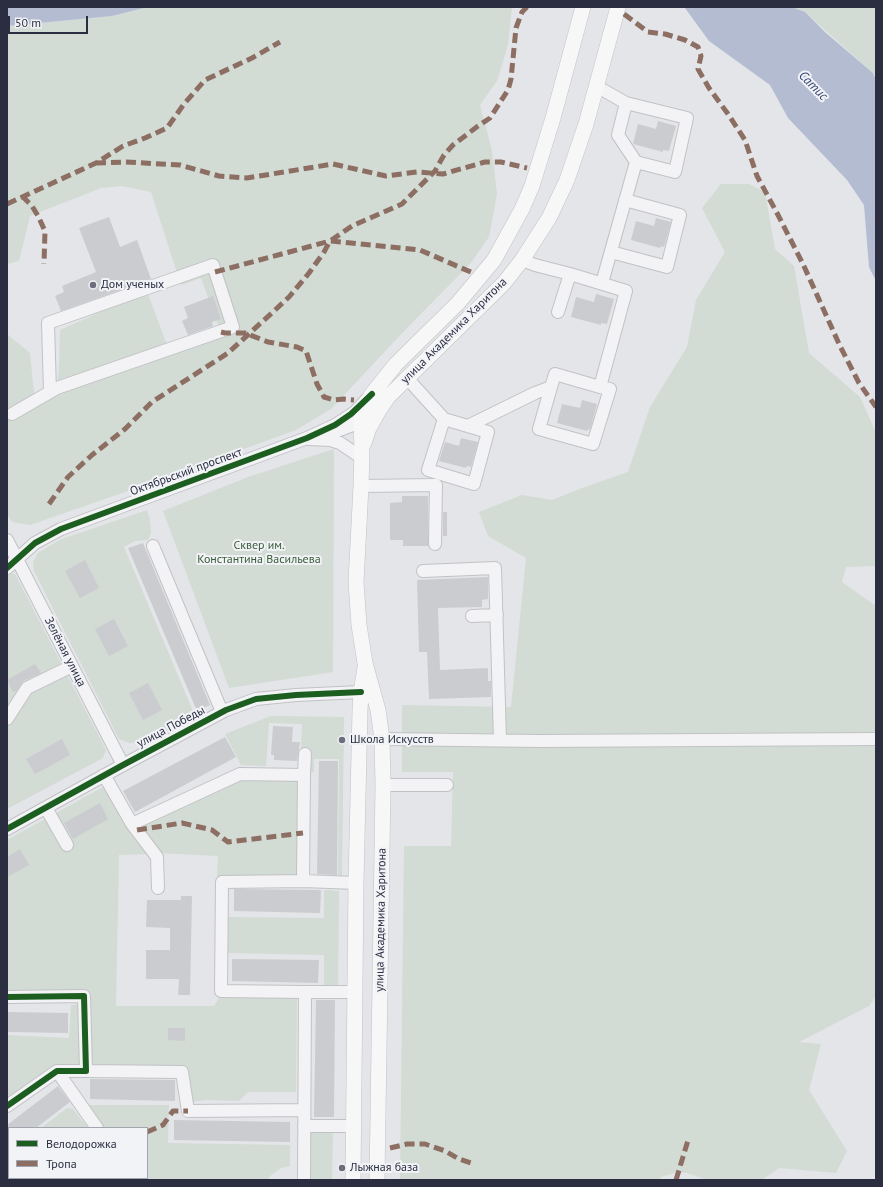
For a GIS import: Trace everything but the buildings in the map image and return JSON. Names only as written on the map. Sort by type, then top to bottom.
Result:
[{"type":"main road","name":"улица Академика Харитона","points":[[376,1180],[383,785],[381,724],[368,692],[364,674],[365,663],[359,625],[356,582],[362,455],[361,422],[363,410],[372,394],[396,364],[458,303],[494,260],[522,209],[532,186],[551,124],[583,7]]},
{"type":"main road","name":"улица Академика Харитона","points":[[362,455],[369,428],[388,397],[504,283],[522,260],[549,218],[567,180],[586,124],[618,7]]},
{"type":"main road","name":"улица Академика Харитона","points":[[353,1180],[356,882],[368,692]]},
{"type":"street","points":[[596,86],[626,103],[687,118],[675,172],[636,162],[618,135],[626,103]]},
{"type":"street","points":[[602,283],[636,162]]},
{"type":"street","points":[[611,252],[667,267],[680,215],[625,200]]},
{"type":"street","points":[[522,260],[626,291],[600,386]]},
{"type":"street","points":[[12,414],[57,388],[233,327],[212,265],[48,323],[50,392]]},
{"type":"street","points":[[558,312],[570,274]]},
{"type":"street","points":[[555,374],[610,389],[593,444],[539,429],[551,387],[555,374]]},
{"type":"street","points":[[407,378],[444,419],[488,432],[474,484],[428,470],[444,419]]},
{"type":"street","points":[[468,426],[535,393],[551,387]]},
{"type":"street","name":"Октябрьский проспект","points":[[7,568],[35,543],[61,529],[307,438],[335,425],[351,414],[372,394]]},
{"type":"street","name":"Октябрьский проспект","points":[[307,438],[322,436],[361,422],[379,410]]},
{"type":"street","name":"Октябрьский проспект","points":[[307,438],[330,440],[340,443],[362,455]]},
{"type":"street","points":[[361,486],[436,485],[435,544]]},
{"type":"street","name":"Зелёная улица","points":[[7,540],[123,765]]},
{"type":"street","points":[[153,546],[222,712]]},
{"type":"street","points":[[423,571],[495,568],[500,740]]},
{"type":"street","points":[[472,616],[497,615]]},
{"type":"street","points":[[7,719],[27,688],[72,666]]},
{"type":"street","name":"улица Победы","points":[[7,829],[222,712],[256,699],[296,695],[368,692]]},
{"type":"street","points":[[382,739],[540,741],[876,739]]},
{"type":"street","points":[[303,881],[305,754]]},
{"type":"street","points":[[132,824],[240,774],[304,776]]},
{"type":"street","points":[[104,775],[132,824],[157,857],[158,888]]},
{"type":"street","points":[[383,785],[448,785]]},
{"type":"street","points":[[46,808],[67,845]]},
{"type":"street","points":[[355,992],[221,991],[222,882],[356,882]]},
{"type":"street","points":[[304,1180],[305,992]]},
{"type":"street","points":[[7,997],[84,996],[86,1071]]},
{"type":"street","points":[[7,1106],[57,1071],[182,1072],[188,1111],[304,1110]]},
{"type":"street","points":[[57,1071],[96,1127]]},
{"type":"street","points":[[304,1126],[353,1126]]},
{"type":"green space","points":[[148,7],[512,7],[508,45],[497,81],[480,105],[492,151],[497,194],[489,237],[470,264],[406,329],[331,409],[296,430],[30,525],[12,522],[7,514],[7,334],[30,353],[35,404],[57,388],[60,330],[123,302],[148,294],[167,345],[219,327],[201,278],[181,285],[151,192],[122,186],[101,188],[30,216],[19,261],[7,264],[7,26],[112,16]]},
{"type":"green space","points":[[793,7],[876,7],[876,77],[805,12]]},
{"type":"green space","points":[[721,184],[749,184],[765,192],[775,249],[794,266],[809,353],[860,397],[876,433],[876,566],[846,567],[842,582],[876,606],[876,996],[869,1006],[799,1042],[821,1044],[809,1090],[847,1151],[836,1173],[779,1168],[762,1180],[707,1180],[687,1173],[678,1172],[661,1177],[660,1180],[400,1180],[404,846],[451,846],[453,772],[402,772],[402,705],[511,707],[526,558],[488,536],[479,512],[522,495],[552,500],[628,472],[650,407],[687,347],[696,300],[725,252],[702,208]]},
{"type":"green space","name":"Сквер им. Константина Васильева","points":[[334,449],[333,672],[229,688],[163,511],[248,477]]},
{"type":"green space","points":[[147,510],[150,520],[151,533],[148,540],[135,541],[124,547],[195,716],[188,722],[146,741],[129,743],[119,739],[34,571],[33,562],[38,553],[59,540]]},
{"type":"green space","points":[[8,573],[15,574],[106,750],[103,758],[7,809]]},
{"type":"green space","points":[[271,716],[344,717],[342,879],[338,879],[339,759],[314,759],[314,772],[300,772],[302,724],[269,723],[266,766],[241,765],[225,734]]},
{"type":"green space","points":[[241,777],[301,780],[300,878],[217,879],[218,856],[158,853],[136,826]]},
{"type":"green space","points":[[103,787],[107,794],[112,795],[152,854],[119,855],[116,1006],[214,1006],[221,995],[297,995],[296,1092],[248,1092],[239,1101],[205,1100],[191,1102],[185,1073],[90,1066],[88,993],[7,993],[7,840]]},
{"type":"green space","points":[[324,890],[339,891],[338,987],[324,986],[324,955],[227,953],[227,917],[324,918]]},
{"type":"green space","points":[[81,1004],[80,1068],[7,1100],[7,1035],[69,1038],[71,1005]]},
{"type":"green space","points":[[86,1105],[169,1105],[168,1143],[290,1145],[290,1166],[281,1168],[270,1176],[268,1180],[138,1180],[148,1179],[148,1127],[101,1127]]},
{"type":"green space","points":[[67,1108],[73,1109],[87,1127],[42,1127]]},
{"type":"green space","points":[[308,1128],[333,1129],[332,1180],[308,1180]]},
{"type":"green space","points":[[8,1153],[8,1179],[80,1180],[7,1180]]},
{"type":"water","points":[[7,7],[148,7],[112,16],[7,26]]},
{"type":"water","name":"Сатис","points":[[682,7],[792,7],[805,12],[826,33],[873,73],[876,80],[876,281],[869,267],[864,205],[847,180],[788,118],[770,85],[709,41],[685,8]]},
{"type":"marked path","points":[[49,504],[68,477],[92,455],[125,429],[152,402],[228,353],[289,297],[309,273],[330,241],[352,226],[402,204],[435,171],[444,155],[453,145],[490,118],[508,90],[511,79],[516,28],[522,12],[527,7]]},
{"type":"marked path","points":[[624,14],[648,32],[665,34],[685,40],[698,47],[701,56],[698,69],[709,88],[745,140],[757,176],[803,264],[840,346],[859,383],[876,407]]},
{"type":"marked path","points":[[7,204],[96,163],[123,146],[167,128],[184,104],[205,80],[252,58],[280,42]]},
{"type":"marked path","points":[[96,163],[125,162],[180,165],[219,176],[247,178],[333,164],[386,176],[417,172],[443,174],[485,162],[501,162],[527,168]]},
{"type":"marked path","points":[[22,196],[32,206],[45,231],[44,264]]},
{"type":"marked path","points":[[215,272],[330,241],[420,250],[473,273]]},
{"type":"marked path","points":[[221,332],[245,333],[268,342],[297,347],[306,351],[317,384],[324,397],[334,400],[354,400]]},
{"type":"marked path","points":[[137,830],[182,823],[212,830],[228,842],[303,833]]},
{"type":"marked path","points":[[148,1132],[163,1125],[173,1111],[188,1111]]},
{"type":"marked path","points":[[676,1180],[689,1137]]},
{"type":"marked path","points":[[390,1148],[407,1144],[425,1144],[471,1163]]},
{"type":"cycle path","points":[[7,568],[35,543],[61,529],[307,438],[335,425],[351,414],[372,394]]},
{"type":"cycle path","points":[[7,829],[226,710],[256,699],[296,695],[361,692]]},
{"type":"cycle path","points":[[7,997],[84,996],[86,1071],[57,1071],[7,1106]]},
{"type":"place","name":"Дом ученых","points":[[93,285]]},
{"type":"place","name":"Школа Искусств","points":[[342,740]]},
{"type":"place","name":"Лыжная база","points":[[342,1168]]}]
